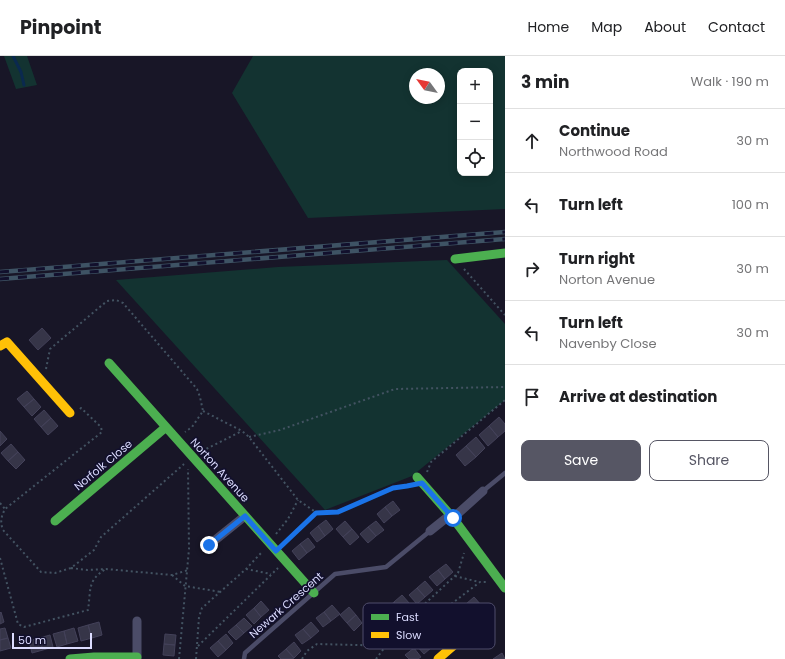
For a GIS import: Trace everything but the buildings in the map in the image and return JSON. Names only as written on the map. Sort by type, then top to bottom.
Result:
[{"type":"street","points":[[455,259],[505,253]]},
{"type":"street","points":[[0,346],[7,342],[70,413]]},
{"type":"street","name":"Norton Avenue","points":[[109,363],[314,593]]},
{"type":"street","name":"Norfolk Close","points":[[56,521],[166,427]]},
{"type":"street","points":[[419,480],[452,516],[505,588]]},
{"type":"street","points":[[430,531],[452,516],[483,491]]},
{"type":"street","points":[[209,545],[245,516]]},
{"type":"street","points":[[70,659],[94,657],[137,658],[137,621]]},
{"type":"street","points":[[438,659],[450,649]]},
{"type":"lane","points":[[483,491],[505,473]]},
{"type":"lane","name":"Newark Crescent","points":[[244,659],[245,653],[335,574],[386,567],[430,531]]},
{"type":"path","points":[[455,259],[505,315]]},
{"type":"path","points":[[38,377],[46,371],[50,349],[107,301],[116,300],[123,303],[197,389],[203,411],[192,427],[177,439]]},
{"type":"path","points":[[249,437],[280,430],[395,389],[505,387]]},
{"type":"path","points":[[203,411],[242,431],[249,437],[298,500],[316,513],[338,512],[393,488],[407,486],[419,480],[431,462],[505,400]]},
{"type":"path","points":[[70,413],[81,408],[101,427],[102,432],[5,509],[0,525],[41,572],[54,573],[71,568],[94,550],[101,537],[188,460],[188,570],[178,659]]},
{"type":"path","points":[[192,456],[242,431]]},
{"type":"path","points":[[196,659],[199,617],[202,608],[246,569],[288,519],[298,500]]},
{"type":"path","points":[[0,503],[5,509]]},
{"type":"path","points":[[276,551],[316,513]]},
{"type":"path","points":[[0,533],[3,530]]},
{"type":"path","points":[[426,603],[456,576],[465,550],[470,541]]},
{"type":"path","points":[[0,558],[18,624],[24,627],[88,610],[92,581],[97,575],[106,569]]},
{"type":"path","points":[[197,647],[285,561]]},
{"type":"path","points":[[71,568],[87,570],[106,569],[172,575],[188,570]]},
{"type":"path","points":[[246,569],[272,574]]},
{"type":"path","points":[[172,575],[185,586],[221,592]]},
{"type":"path","points":[[456,576],[480,582],[499,579]]},
{"type":"path","points":[[452,603],[480,582]]},
{"type":"path","points":[[302,659],[307,651],[317,644],[363,646]]},
{"type":"path","points":[[376,659],[384,649]]},
{"type":"green space","points":[[4,56],[27,56],[37,85],[16,89]]},
{"type":"green space","points":[[253,56],[505,56],[505,209],[308,218],[232,93]]},
{"type":"green space","points":[[447,260],[505,324],[505,400],[412,476],[325,510],[116,280],[278,267]]},
{"type":"waterway","points":[[13,56],[21,72],[24,85]]},
{"type":"railway","points":[[0,272],[505,232]]},
{"type":"railway","points":[[0,279],[505,239]]},
{"type":"traffic: fast","points":[[455,259],[505,253]]},
{"type":"traffic: fast","points":[[109,363],[314,593]]},
{"type":"traffic: fast","points":[[55,521],[166,427]]},
{"type":"traffic: fast","points":[[417,477],[453,518],[505,588]]},
{"type":"traffic: fast","points":[[70,659],[94,657],[137,657]]},
{"type":"traffic: slow","points":[[0,346],[7,342],[70,413]]},
{"type":"traffic: slow","points":[[438,659],[450,649]]},
{"type":"route","points":[[209,545],[245,516],[276,551],[316,513],[338,512],[393,488],[422,483],[453,518]]}]
